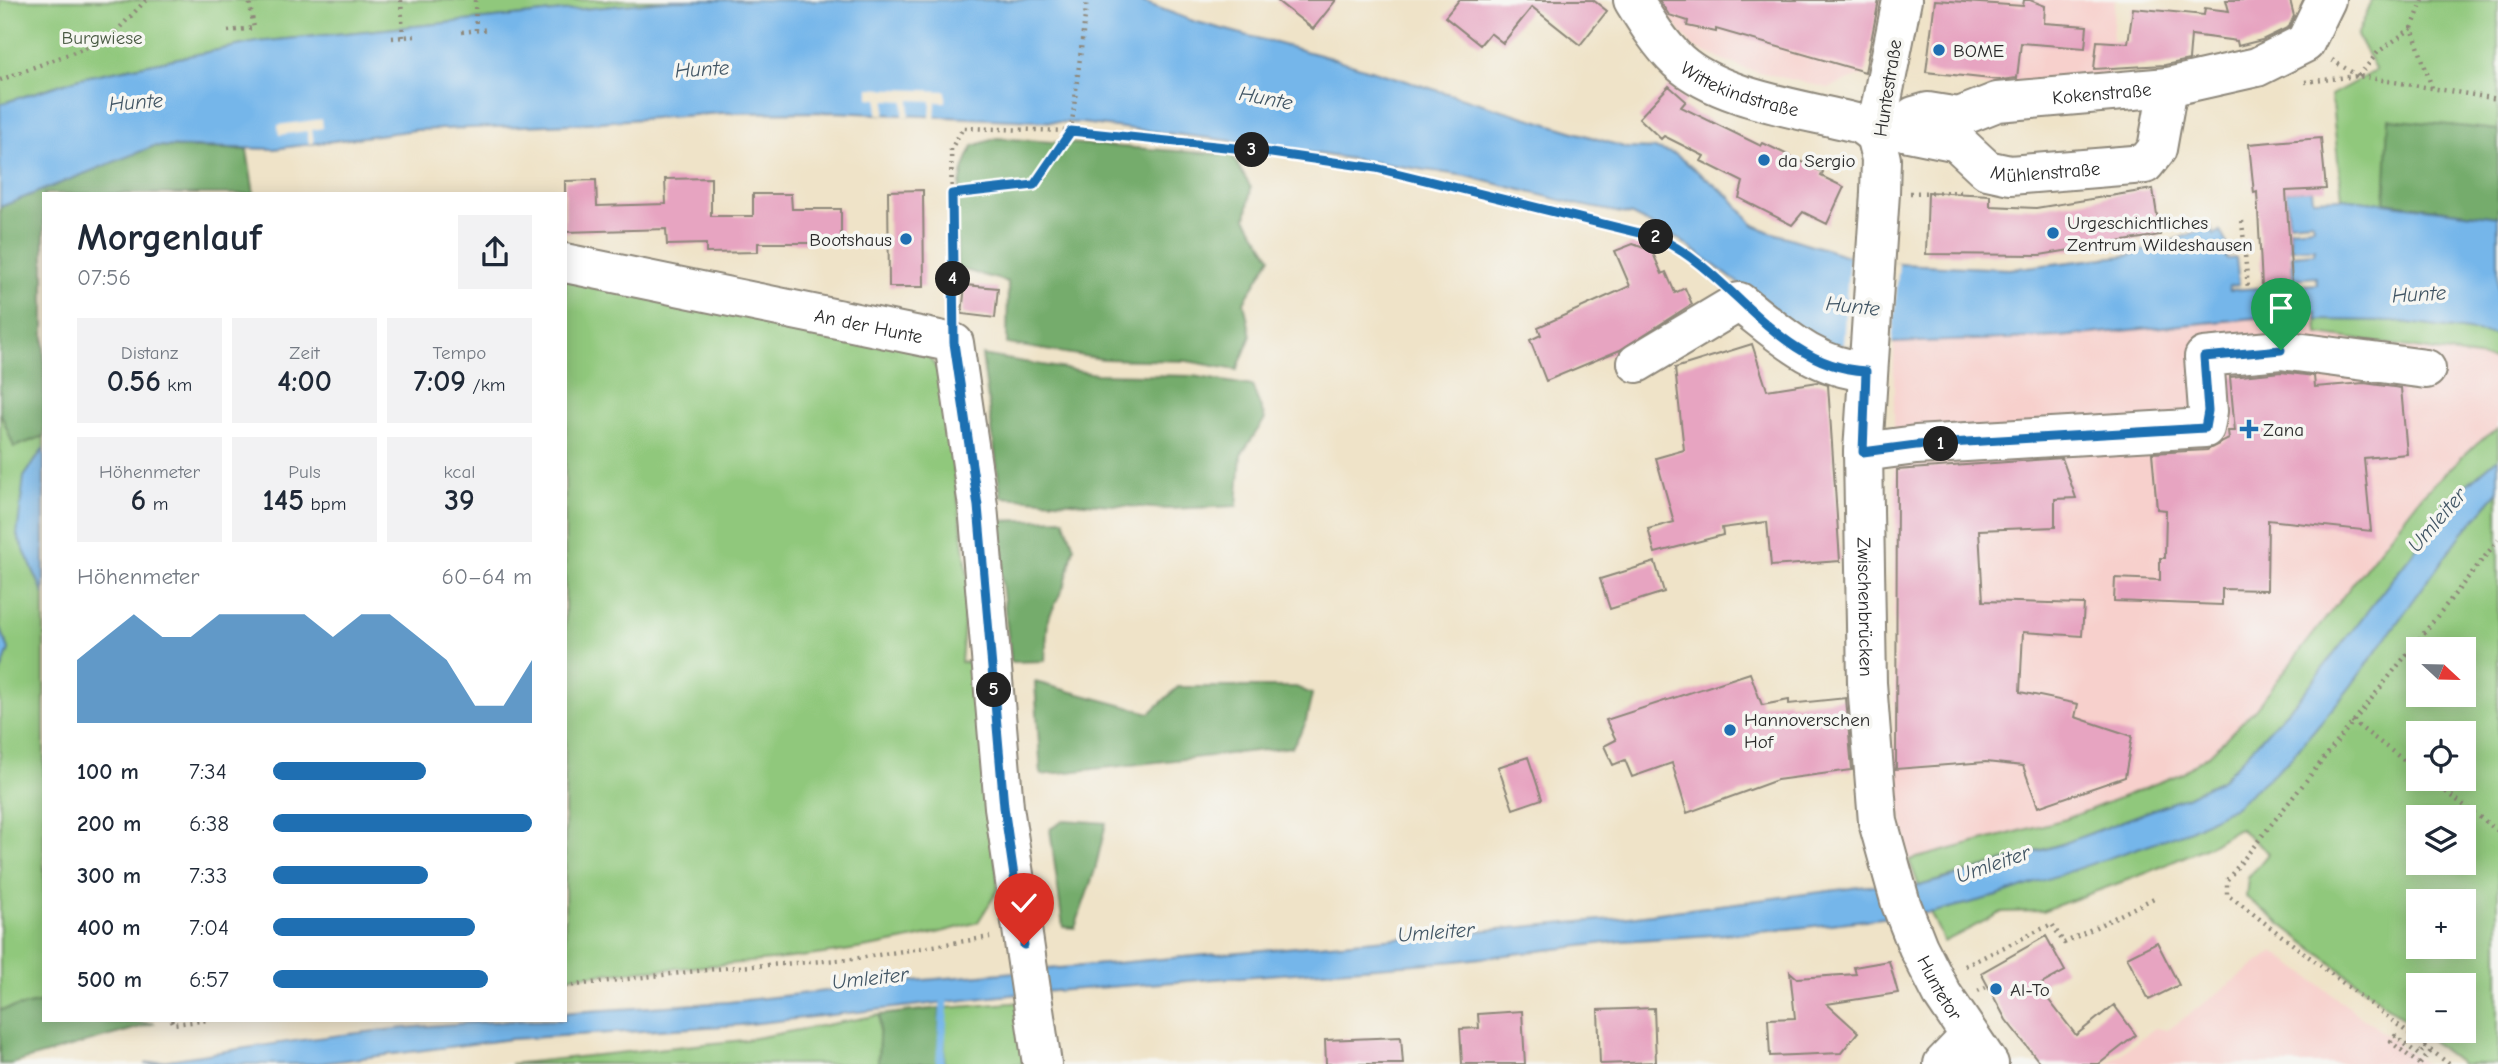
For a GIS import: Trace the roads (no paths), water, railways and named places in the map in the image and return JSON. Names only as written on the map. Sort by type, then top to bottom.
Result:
[{"type":"street","name":"Wittekindstraße","points":[[1633,0],[1659,40],[1679,62],[1706,79],[1739,93],[1889,133]]},
{"type":"street","name":"Huntestraße","points":[[1875,259],[1881,159],[1889,133],[1902,0]]},
{"type":"street","name":"Kokenstraße","points":[[1889,133],[1914,116],[1928,112],[1959,117],[1997,102],[2168,87],[2257,67],[2305,43],[2326,0]]},
{"type":"street","name":"Mühlenstraße","points":[[1889,133],[1957,142],[1987,170],[2010,175],[2145,164],[2157,149],[2168,87]]},
{"type":"street","name":"Zwischenbrücken","points":[[1875,259],[1863,452],[1864,609],[1871,761],[1878,822],[1918,947]]},
{"type":"street","name":"An der Hunte","points":[[567,263],[954,343],[978,506],[1004,807],[1042,1064]]},
{"type":"street","points":[[1637,363],[1739,302],[1806,354],[1847,370],[1867,358]]},
{"type":"street","points":[[1863,452],[1916,445],[2205,428],[2208,411],[2204,357],[2281,350],[2426,369]]},
{"type":"street","name":"Huntetor","points":[[1918,947],[1942,994],[1979,1051]]},
{"type":"street","points":[[1943,1064],[1979,1051]]},
{"type":"water","name":"Hunte","points":[[673,0],[1138,0],[1193,21],[1331,58],[1627,148],[1657,149],[1675,154],[1730,197],[1753,224],[1767,231],[1848,256],[1900,264],[2009,269],[2131,255],[2211,227],[2214,235],[2220,231],[2232,253],[2225,257],[2236,258],[2239,285],[2229,286],[2230,290],[2317,284],[2316,277],[2293,279],[2292,255],[2314,253],[2315,248],[2291,249],[2289,229],[2313,227],[2312,221],[2289,223],[2286,191],[2312,189],[2313,199],[2342,198],[2498,217],[2498,335],[2394,321],[2317,320],[2316,312],[2059,337],[1835,345],[1808,335],[1676,237],[1632,215],[1580,205],[1466,176],[1225,140],[1081,123],[833,112],[722,113],[573,124],[415,130],[274,149],[154,146],[0,207],[0,104],[80,78],[257,42]]},
{"type":"water","points":[[42,451],[42,590],[17,535],[24,477]]},
{"type":"water","points":[[2498,458],[2498,492],[2461,535],[2348,690],[2287,762],[2233,808],[2188,831],[1997,896],[1934,912],[1771,931],[1622,941],[1456,961],[1028,993],[740,1025],[511,1039],[315,1064],[145,1064],[354,1033],[494,1022],[567,1022],[567,1013],[573,1012],[729,1002],[913,981],[1613,919],[1867,886],[1919,886],[2065,843],[2184,798],[2223,779],[2303,694],[2463,488]]},
{"type":"water","points":[[0,628],[9,649],[0,674]]},
{"type":"waterway","points":[[940,1064],[945,994]]},
{"type":"place","name":"BOME","points":[[1939,50]]},
{"type":"place","name":"da Sergio","points":[[1764,160]]},
{"type":"place","name":"Urgeschichtliches Zentrum Wildeshausen","points":[[2053,233]]},
{"type":"place","name":"Bootshaus","points":[[906,239]]},
{"type":"place","name":"Zana","points":[[2249,429]]},
{"type":"place","name":"Hannoverschen Hof","points":[[1730,730]]},
{"type":"place","name":"Al-To","points":[[1996,989]]},
{"type":"park label","name":"Burgwiese","points":[[102,37]]},
{"type":"water label","name":"Umleiter","points":[[2437,520]]},
{"type":"water label","name":"Umleiter","points":[[1993,864]]},
{"type":"water label","name":"Umleiter","points":[[1436,932]]},
{"type":"water label","name":"Umleiter","points":[[870,978]]}]
